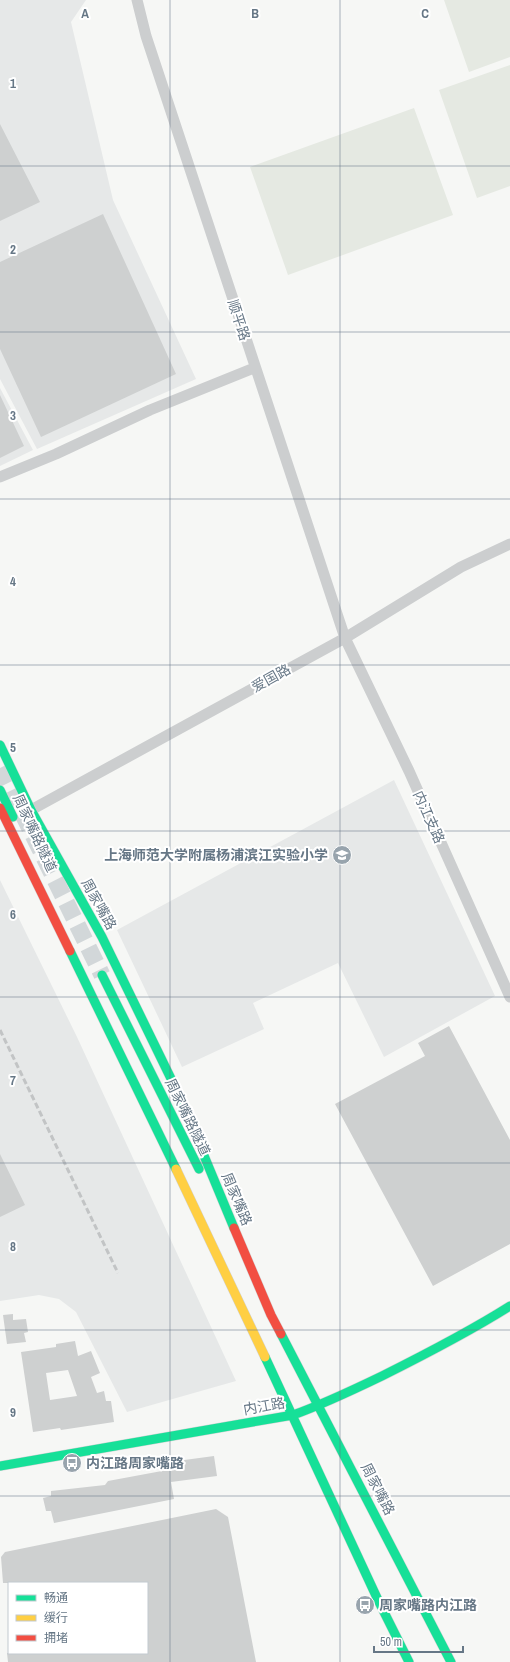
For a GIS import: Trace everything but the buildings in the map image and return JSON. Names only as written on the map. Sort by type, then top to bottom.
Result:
[{"type":"main road","name":"周家嘴路","points":[[0,745],[31,810],[102,937],[178,1093],[271,1315],[451,1662]]},
{"type":"main road","name":"周家嘴路隧道","points":[[0,790],[46,889],[83,976]]},
{"type":"main road","points":[[0,808],[83,976],[293,1415],[378,1600],[409,1662]]},
{"type":"main road","name":"周家嘴路隧道","points":[[102,975],[271,1315]]},
{"type":"main road","name":"内江路","points":[[0,1466],[293,1415],[320,1407],[418,1359],[487,1321],[510,1306]]},
{"type":"street","name":"顺平路","points":[[137,0],[146,36],[254,368],[345,638]]},
{"type":"street","points":[[0,477],[56,454],[150,410],[254,368]]},
{"type":"street","name":"爱国路","points":[[31,810],[345,638],[461,567],[510,544]]},
{"type":"street","name":"内江支路","points":[[345,638],[409,771],[510,997]]},
{"type":"shaded area","points":[[0,0],[86,0],[71,22],[113,200],[196,379],[37,449],[0,379]]},
{"type":"shaded area","points":[[444,0],[510,0],[510,57],[469,72]]},
{"type":"shaded area","points":[[510,65],[510,186],[477,198],[439,90]]},
{"type":"shaded area","points":[[414,108],[453,215],[288,275],[250,167]]},
{"type":"shaded area","points":[[0,388],[33,450],[0,466]]},
{"type":"shaded area","name":"上海师范大学附属杨浦滨江实验小学","points":[[394,780],[495,996],[384,1057],[338,963],[253,1003],[264,1029],[182,1067],[117,930]]},
{"type":"shaded area","points":[[0,880],[77,1037],[236,1381],[127,1412],[76,1312],[59,1299],[39,1295],[0,1301]]},
{"type":"tunnel","points":[[0,768],[102,975]]},
{"type":"railway","points":[[0,1030],[118,1273]]},
{"type":"traffic: fast","points":[[0,745],[31,810],[102,937],[178,1093],[234,1228]]},
{"type":"traffic: fast","points":[[0,790],[13,817]]},
{"type":"traffic: fast","points":[[70,951],[176,1169]]},
{"type":"traffic: fast","points":[[102,975],[199,1169]]},
{"type":"traffic: fast","points":[[0,1466],[293,1415],[338,1397],[398,1368],[463,1334],[510,1306]]},
{"type":"traffic: fast","points":[[281,1334],[451,1662]]},
{"type":"traffic: fast","points":[[265,1357],[378,1600],[409,1662]]},
{"type":"traffic: slow","points":[[176,1169],[265,1357]]},
{"type":"traffic: jam","points":[[0,808],[70,951]]},
{"type":"traffic: jam","points":[[234,1228],[271,1315],[281,1334]]},
{"type":"place","name":"上海师范大学附属杨浦滨江实验小学","points":[[342,855]]},
{"type":"place","name":"内江路周家嘴路","points":[[72,1463]]},
{"type":"place","name":"周家嘴路内江路","points":[[365,1605]]}]
